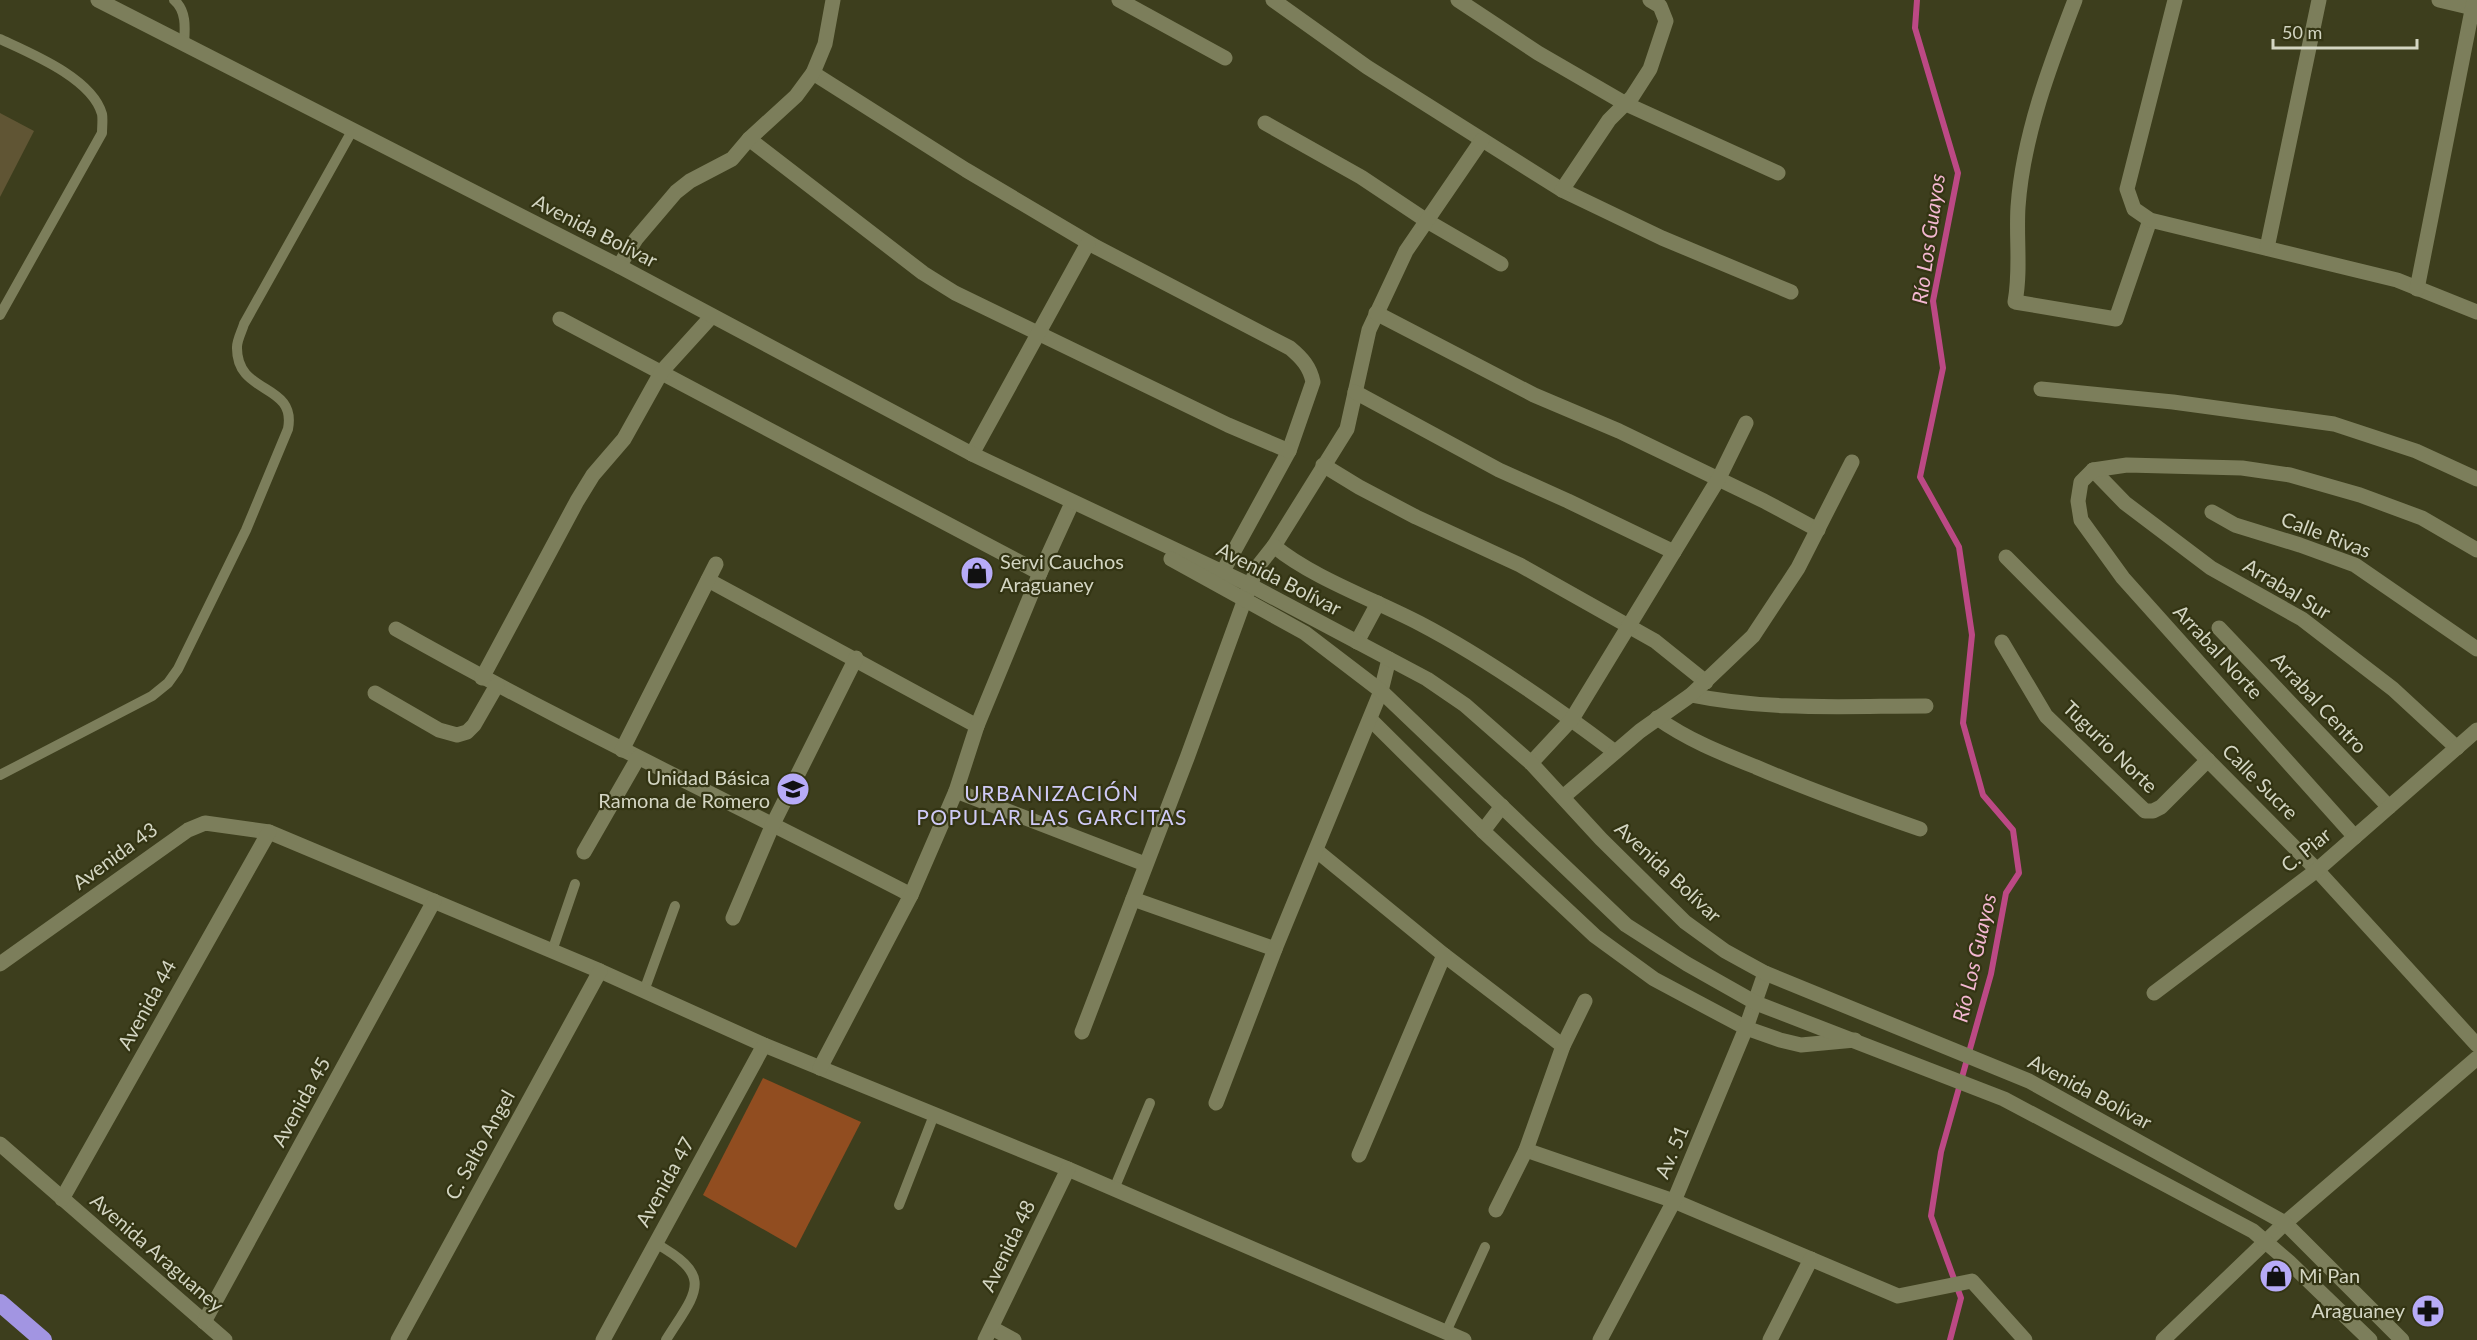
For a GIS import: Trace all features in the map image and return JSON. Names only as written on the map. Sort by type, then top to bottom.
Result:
[{"type":"highway","points":[[0,1303],[43,1340]]},
{"type":"street","name":"Avenida Bolívar","points":[[98,0],[619,266],[972,454],[1219,578],[1250,585],[1427,679],[1465,705],[1531,763],[1601,839],[1684,922],[1725,951],[1765,973],[2029,1081],[2285,1223],[2402,1340]]},
{"type":"street","points":[[619,266],[636,239],[675,192],[690,181],[732,159],[749,139],[796,96],[813,73],[825,44],[833,0]]},
{"type":"street","points":[[1119,0],[1225,58]]},
{"type":"street","points":[[1273,0],[1366,67],[1562,190],[1662,238],[1791,292]]},
{"type":"street","points":[[1458,0],[1538,53],[1626,104],[1778,173]]},
{"type":"street","points":[[1562,190],[1609,120],[1626,104],[1650,69],[1666,21],[1660,6],[1650,0]]},
{"type":"street","points":[[2075,0],[2054,53],[2026,152],[2018,207],[2020,278],[2015,303],[2116,319],[2150,220]]},
{"type":"street","points":[[2175,0],[2127,189],[2134,209],[2150,220],[2397,280],[2477,312]]},
{"type":"street","points":[[2267,248],[2319,0]]},
{"type":"street","points":[[2416,289],[2474,6],[2439,0]]},
{"type":"street","points":[[813,73],[966,170],[1088,243],[1290,348],[1303,359],[1311,372],[1313,382],[1289,451],[1219,578]]},
{"type":"street","points":[[1265,123],[1361,177],[1427,221],[1500,264]]},
{"type":"street","points":[[749,139],[923,273],[955,293],[1228,425],[1289,451]]},
{"type":"street","points":[[1082,1032],[1187,758],[1250,585],[1259,565],[1274,546],[1347,429],[1369,330],[1406,251],[1482,141]]},
{"type":"street","points":[[972,454],[1088,243]]},
{"type":"street","points":[[1376,313],[1559,408],[1619,431],[1719,478],[1818,530]]},
{"type":"street","points":[[482,678],[593,475],[624,439],[662,371],[712,316]]},
{"type":"street","points":[[561,319],[1040,573]]},
{"type":"street","points":[[2041,390],[2162,400],[2334,424],[2416,451],[2477,479]]},
{"type":"street","points":[[1355,392],[1499,470],[1674,552]]},
{"type":"street","points":[[1531,763],[1572,719],[1719,478],[1746,423]]},
{"type":"street","points":[[1563,797],[1657,718],[1691,695],[1753,636],[1798,568],[1852,462]]},
{"type":"street","points":[[1323,465],[1359,487],[1416,516],[1520,565],[1655,641],[1706,682]]},
{"type":"street","points":[[2093,470],[2127,465],[2168,465],[2242,468],[2290,475],[2360,495],[2422,518],[2477,550]]},
{"type":"street","name":"Arrabal Norte","points":[[2093,470],[2081,482],[2078,501],[2081,520],[2123,578],[2194,659],[2261,729],[2355,837]]},
{"type":"street","name":"Arrabal Sur","points":[[2093,470],[2125,502],[2211,568],[2302,619],[2393,689],[2457,748]]},
{"type":"street","points":[[820,1068],[911,895],[956,791],[977,726],[1040,573],[1072,503]]},
{"type":"street","name":"Calle Rivas","points":[[2212,512],[2235,525],[2301,545],[2355,565],[2477,649]]},
{"type":"street","points":[[1274,546],[1294,561],[1420,624],[1572,719],[1615,752]]},
{"type":"street","name":"Calle Sucre","points":[[2006,557],[2318,870],[2477,1045]]},
{"type":"street","points":[[622,750],[716,564]]},
{"type":"street","name":"Avenida Bolívar","points":[[1219,578],[1245,601],[1305,633],[1381,691],[1626,925],[1687,964],[1756,1003],[2004,1099],[2253,1231],[2370,1340]]},
{"type":"street","points":[[708,580],[856,658],[977,726]]},
{"type":"street","points":[[1357,642],[1378,603]]},
{"type":"street","name":"Arrabal Centro","points":[[2219,628],[2389,807]]},
{"type":"street","points":[[396,629],[482,678],[911,895]]},
{"type":"street","name":"Tugurio Norte","points":[[2002,642],[2046,716],[2145,811],[2153,811],[2161,807],[2208,760]]},
{"type":"street","points":[[733,918],[773,824],[856,658]]},
{"type":"street","points":[[1216,1103],[1275,950],[1381,691],[1389,659]]},
{"type":"street","points":[[375,693],[439,730],[457,735],[467,732],[474,725],[497,685]]},
{"type":"street","points":[[1691,695],[1724,702],[1759,705],[1926,706]]},
{"type":"street","points":[[1657,718],[1680,734],[1750,765],[1920,829]]},
{"type":"street","points":[[1370,719],[1483,831],[1604,942],[1654,979],[1746,1028],[1801,1045],[1855,1040]]},
{"type":"street","name":"C. Piar","points":[[2154,993],[2318,870],[2477,730]]},
{"type":"street","points":[[584,852],[638,758]]},
{"type":"street","points":[[956,791],[1145,864]]},
{"type":"street","points":[[1483,831],[1502,806]]},
{"type":"street","name":"Avenida 43","points":[[0,964],[188,830],[205,823],[268,832],[600,971],[764,1045],[1068,1169],[1464,1340]]},
{"type":"street","name":"Avenida 44","points":[[62,1199],[268,832]]},
{"type":"street","points":[[1317,851],[1444,955],[1563,1046]]},
{"type":"street","points":[[1133,899],[1275,950]]},
{"type":"street","name":"Avenida 45","points":[[204,1322],[434,902]]},
{"type":"street","points":[[1359,1155],[1444,955]]},
{"type":"street","name":"C. Salto Angel","points":[[398,1340],[600,971]]},
{"type":"street","name":"Av. 51","points":[[1600,1340],[1674,1201],[1756,1003],[1765,973]]},
{"type":"street","points":[[1496,1210],[1526,1150],[1563,1046],[1585,1001]]},
{"type":"street","name":"Avenida 47","points":[[603,1340],[764,1045]]},
{"type":"street","points":[[2163,1340],[2285,1223],[2477,1058]]},
{"type":"street","points":[[0,1144],[62,1199]]},
{"type":"street","points":[[1526,1150],[1674,1201],[1898,1296],[1972,1281],[2025,1340]]},
{"type":"street","name":"Avenida 48","points":[[988,1334],[1068,1169]]},
{"type":"street","name":"Avenida Araguaney","points":[[62,1199],[225,1340]]},
{"type":"street","points":[[1770,1340],[1811,1259]]},
{"type":"street","points":[[988,1334],[1014,1340]]},
{"type":"lane","points":[[174,0],[179,4],[185,24],[184,44]]},
{"type":"lane","points":[[0,39],[42,58],[73,78],[93,97],[102,114],[102,133],[0,315]]},
{"type":"lane","points":[[0,776],[152,696],[168,682],[178,669],[246,530],[288,429],[290,416],[286,405],[277,396],[254,383],[240,366],[237,346],[244,324],[352,131]]},
{"type":"lane","points":[[552,951],[575,884]]},
{"type":"lane","points":[[644,991],[675,906]]},
{"type":"lane","points":[[1114,1189],[1150,1103]]},
{"type":"lane","points":[[899,1205],[934,1115]]},
{"type":"lane","points":[[656,1243],[684,1260],[692,1270],[695,1282],[694,1295],[666,1340]]},
{"type":"lane","points":[[1446,1332],[1485,1247]]},
{"type":"shaded area","points":[[763,1078],[861,1122],[796,1248],[703,1195]]},
{"type":"building","points":[[0,113],[34,131],[0,197]]},
{"type":"waterway","name":"Río Los Guayos","points":[[1917,0],[1915,28],[1958,173],[1933,301],[1943,368],[1920,477],[1959,547],[1972,635],[1963,723],[1983,795],[2013,830],[2019,873],[2006,893],[1991,974],[1941,1152],[1931,1216],[1961,1298],[1950,1340]]},
{"type":"place","name":"Servi Cauchos Araguaney","points":[[977,573]]},
{"type":"place","name":"Unidad Básica Ramona de Romero","points":[[793,789]]},
{"type":"place","name":"Mi Pan","points":[[2276,1276]]},
{"type":"place","name":"Araguaney","points":[[2428,1311]]},
{"type":"district","name":"URBANIZACIÓN POPULAR LAS GARCITAS","points":[[1052,806]]}]
